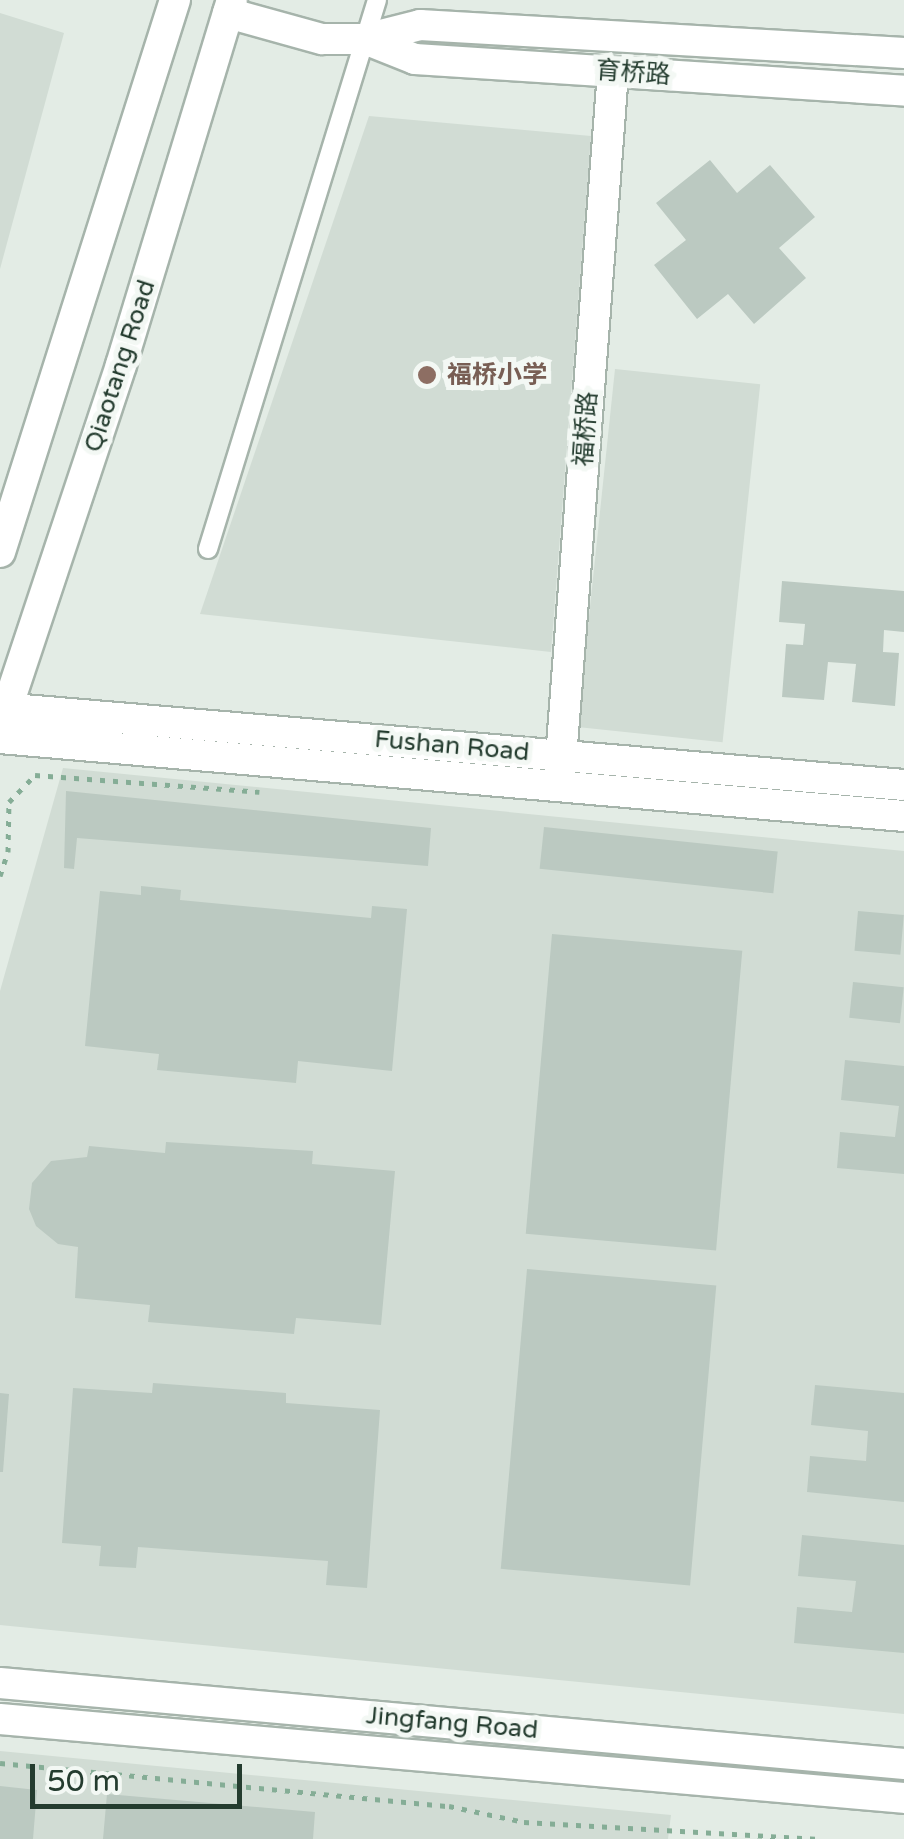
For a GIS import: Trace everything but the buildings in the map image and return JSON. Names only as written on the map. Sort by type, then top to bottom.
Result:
[{"type":"street","points":[[0,552],[175,0]]},
{"type":"street","name":"育桥路","points":[[230,6],[322,38],[365,39],[420,25],[904,53]]},
{"type":"street","name":"Qiaotang Road","points":[[2,721],[121,365],[230,6]]},
{"type":"street","name":"育桥路","points":[[365,39],[415,59],[904,91]]},
{"type":"street","name":"福桥路","points":[[560,771],[614,72]]},
{"type":"street","name":"Fushan Road","points":[[2,721],[560,771],[904,816]]},
{"type":"street","name":"Fushan Road","points":[[560,771],[904,785]]},
{"type":"street","name":"Jingfang Road","points":[[0,1683],[904,1764]]},
{"type":"street","name":"Jingfang Road","points":[[0,1719],[904,1798]]},
{"type":"lane","points":[[208,549],[377,0]]},
{"type":"path","points":[[0,876],[8,852],[9,802],[36,775],[269,793]]},
{"type":"path","points":[[0,1763],[449,1806],[524,1822],[816,1839]]},
{"type":"shaded area","points":[[0,13],[64,33],[0,269]]},
{"type":"shaded area","name":"福桥小学","points":[[369,116],[591,136],[551,652],[200,614]]},
{"type":"shaded area","points":[[615,369],[760,384],[723,742],[577,727]]},
{"type":"shaded area","points":[[63,768],[904,851],[904,1714],[0,1625],[0,991]]},
{"type":"shaded area","points":[[0,1751],[671,1815],[668,1839],[0,1839]]},
{"type":"place","name":"福桥小学","points":[[427,375]]}]
